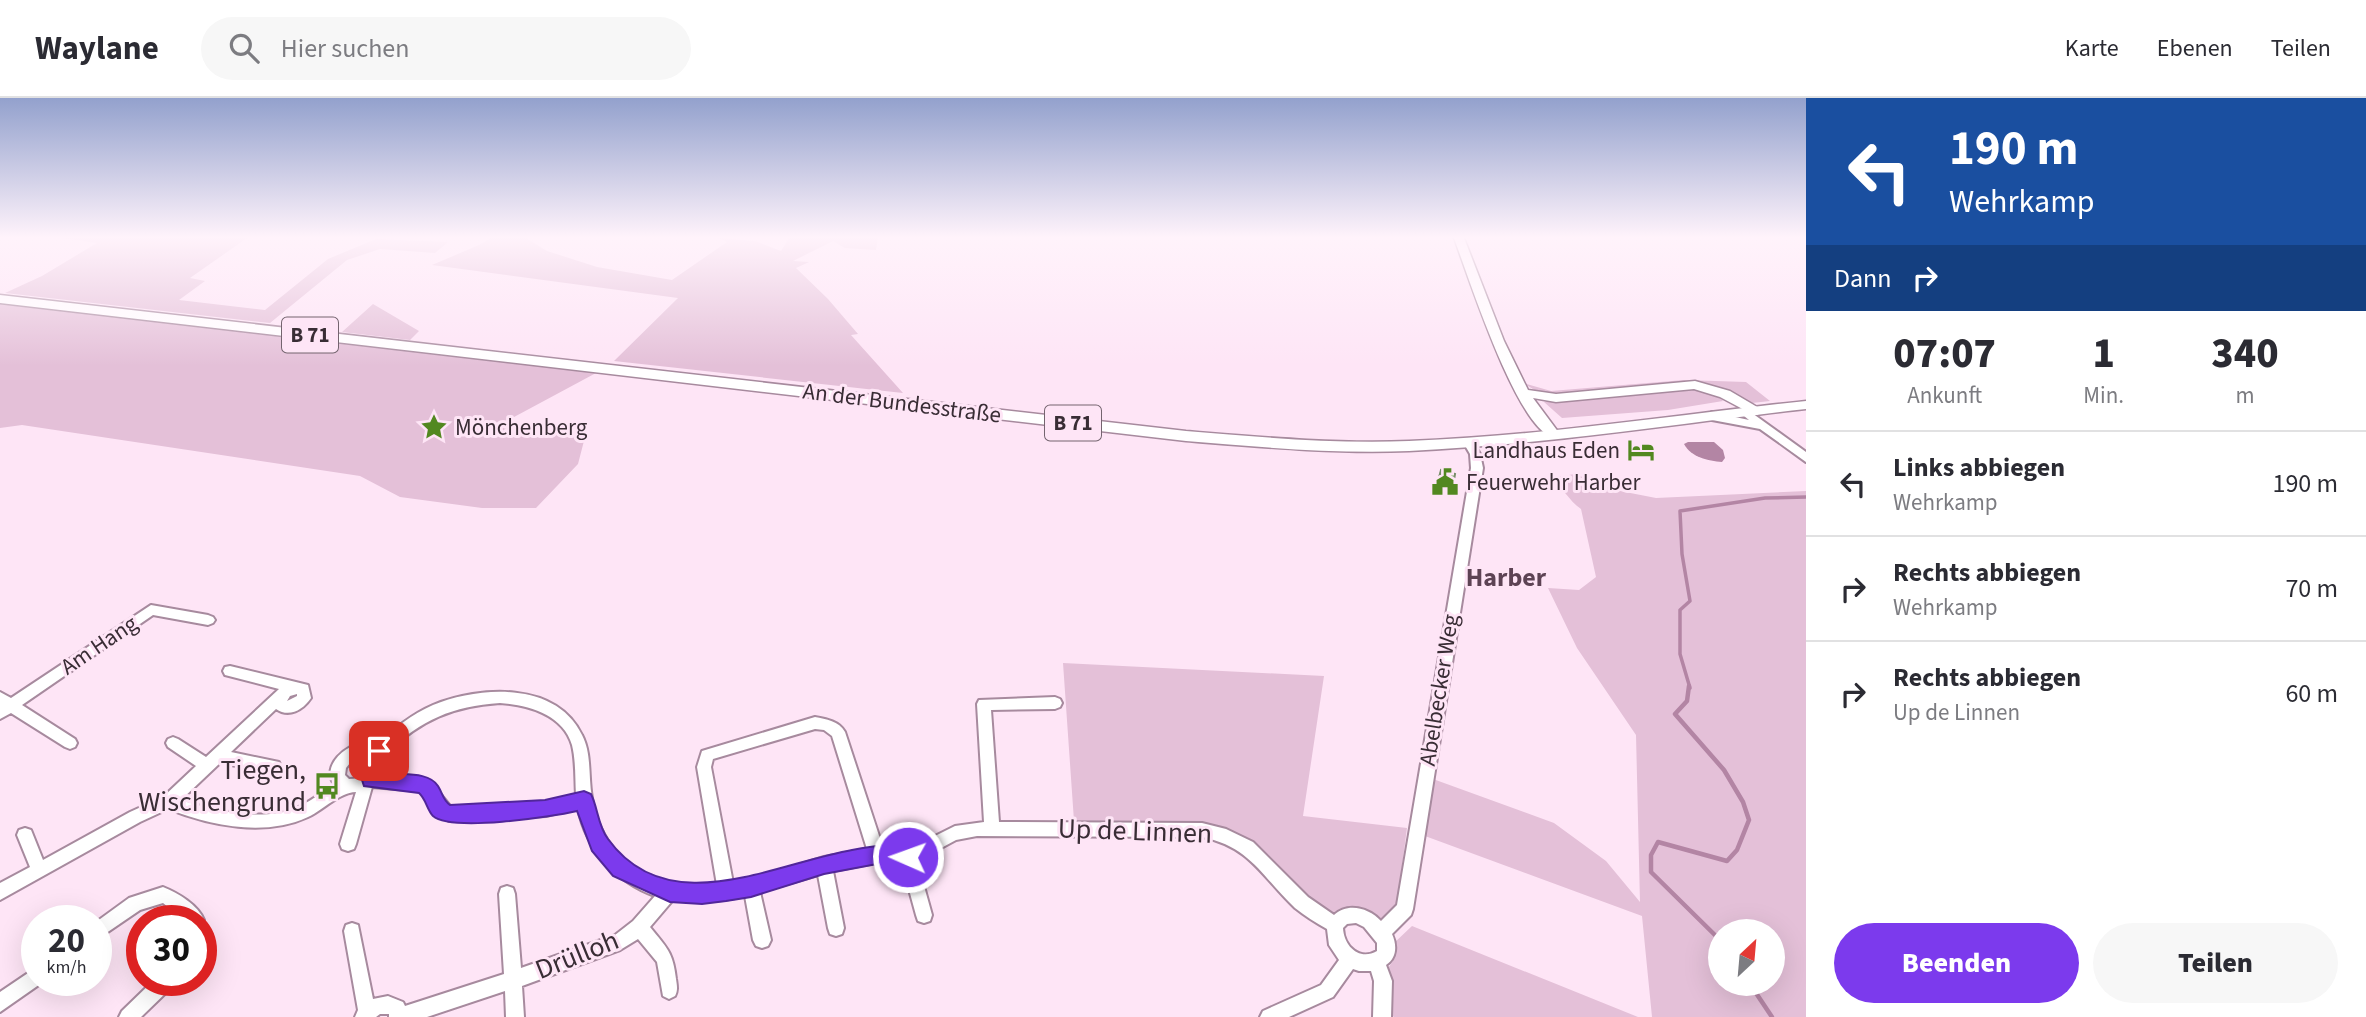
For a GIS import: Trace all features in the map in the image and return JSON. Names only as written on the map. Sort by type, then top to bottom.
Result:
[{"type":"main road","points":[[1476,281],[1523,393],[1552,433]]},
{"type":"main road","name":"An der Bundesstraße","points":[[0,299],[1209,439],[1345,447],[1468,442],[1806,405]]},
{"type":"main road","points":[[1523,393],[1556,398],[1695,385],[1725,394],[1751,412]]},
{"type":"street","points":[[1751,412],[1806,458]]},
{"type":"street","points":[[1712,416],[1752,424],[1780,437]]},
{"type":"street","name":"Abelbecker Weg","points":[[1382,932],[1405,909],[1477,468],[1475,454],[1468,442]]},
{"type":"street","name":"Am Hang","points":[[4,705],[151,610],[208,620]]},
{"type":"street","points":[[0,892],[135,817],[168,802],[285,692],[303,689],[230,671]]},
{"type":"street","points":[[345,785],[339,781],[337,771],[346,758],[364,749],[379,751],[405,729],[441,708],[488,697],[529,701],[552,712],[572,730],[580,750],[584,800],[590,824],[599,844],[620,869],[670,892],[702,893],[751,887],[824,864],[877,855],[908,857],[924,915]]},
{"type":"street","points":[[992,828],[984,704],[1055,703]]},
{"type":"street","points":[[4,705],[70,743]]},
{"type":"street","points":[[726,891],[704,767],[707,755],[815,723],[827,725],[838,732],[877,855]]},
{"type":"street","points":[[173,743],[212,760],[274,767]]},
{"type":"street","points":[[348,844],[367,782],[383,767],[384,760],[379,751]]},
{"type":"street","points":[[168,802],[212,815],[272,820],[306,810],[345,785],[367,782],[424,785],[430,790],[439,809],[449,814],[545,809],[584,800]]},
{"type":"street","name":"Up de Linnen","points":[[908,857],[954,833],[992,828],[1223,832],[1248,846],[1303,904],[1335,925]]},
{"type":"street","points":[[25,835],[39,870]]},
{"type":"street","points":[[824,864],[836,928]]},
{"type":"street","points":[[751,887],[762,940]]},
{"type":"street","name":"Drülloh","points":[[366,1015],[378,1005],[389,1003],[397,1008],[399,1017],[620,942],[639,927],[670,892]]},
{"type":"street","name":"Drülloh","points":[[507,894],[515,1017]]},
{"type":"street","points":[[134,905],[163,895],[179,905]]},
{"type":"street","points":[[1356,915],[1370,921],[1382,932],[1387,948],[1386,956],[1369,965],[1350,959],[1336,943],[1335,925],[1343,917],[1356,915]]},
{"type":"street","name":"Drülloh","points":[[639,927],[665,959],[669,990]]},
{"type":"street","name":"Drülloh","points":[[352,931],[366,1015]]},
{"type":"street","points":[[1269,1017],[1328,991],[1350,959]]},
{"type":"street","points":[[1377,963],[1383,981],[1382,1017]]},
{"type":"street","points":[[0,1003],[21,988]]},
{"type":"street","points":[[128,1017],[150,996]]},
{"type":"shaded area","points":[[31,281],[204,281],[179,300],[265,310],[301,281],[321,281],[270,323],[5,293]]},
{"type":"shaded area","points":[[550,281],[809,281],[858,334],[851,335],[903,393],[614,361],[678,298]]},
{"type":"shaded area","points":[[0,304],[596,373],[501,424],[585,437],[578,464],[536,508],[482,508],[400,497],[360,476],[22,425],[0,428]]},
{"type":"shaded area","points":[[373,304],[419,331],[410,340],[342,332]]},
{"type":"shaded area","points":[[1684,380],[1746,382],[1770,401],[1752,403],[1713,387],[1557,395],[1536,391],[1523,383],[1551,391]]},
{"type":"shaded area","points":[[1688,389],[1712,393],[1723,401],[1668,410],[1562,418],[1544,402]]},
{"type":"shaded area","points":[[1714,442],[1723,450],[1725,458],[1722,462],[1700,458],[1684,444]]},
{"type":"shaded area","points":[[1575,474],[1615,490],[1656,498],[1806,491],[1806,1017],[1652,1017],[1642,916],[1425,836],[1433,779],[1554,823],[1606,861],[1640,902],[1636,735],[1577,648],[1548,588],[1579,590],[1596,577],[1581,509],[1550,478]]},
{"type":"shaded area","points":[[1063,663],[1324,676],[1303,816],[1407,828],[1397,905],[1383,922],[1342,912],[1333,914],[1309,901],[1250,843],[1221,827],[1201,822],[1074,821]]},
{"type":"shaded area","points":[[1412,926],[1638,1017],[1394,1017],[1390,1014],[1384,974],[1393,961],[1393,944]]},
{"type":"building","points":[[1441,470],[1455,474],[1453,486],[1438,482]]},
{"type":"waterway","points":[[1690,688],[1680,654],[1680,610],[1690,601],[1682,554],[1680,511],[1765,498],[1806,497]]},
{"type":"waterway","points":[[1689,686],[1687,701],[1675,714],[1724,770],[1743,802],[1749,820],[1737,850],[1727,861],[1658,842],[1651,855],[1651,872],[1708,928]]},
{"type":"waterway","points":[[1758,996],[1772,1017]]},
{"type":"place","name":"Mönchenberg","points":[[434,427]]},
{"type":"place","name":"Landhaus Eden","points":[[1641,450]]},
{"type":"place","name":"Feuerwehr Harber","points":[[1445,482]]},
{"type":"place","name":"Tiegen, Wischengrund","points":[[327,786]]},
{"type":"district","name":"Harber","points":[[1506,577]]},
{"type":"route","points":[[379,751],[383,754],[383,767],[371,780],[424,785],[430,790],[439,809],[449,814],[545,809],[584,800],[599,844],[620,869],[670,892],[726,891],[751,887],[824,864],[877,855],[908,857]]}]
